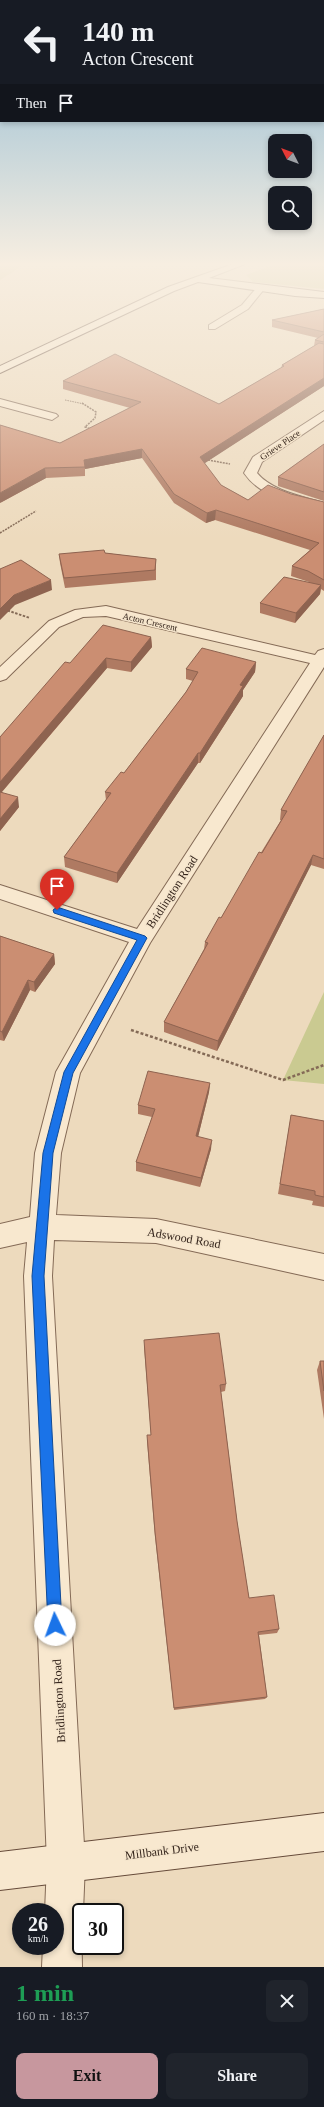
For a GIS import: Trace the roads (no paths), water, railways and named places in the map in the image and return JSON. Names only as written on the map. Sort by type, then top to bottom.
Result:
[{"type":"street","points":[[0,370],[30,356]]},
{"type":"street","points":[[0,402],[52,416]]},
{"type":"street","name":"Grieve Place","points":[[324,415],[257,460],[250,473],[259,484],[286,496],[324,507]]},
{"type":"street","name":"Acton Crescent","points":[[0,676],[54,624],[80,613],[106,612],[322,658]]},
{"type":"street","name":"Bridlington Road","points":[[62,1967],[66,1863],[38,1276],[48,1153],[68,1072],[142,938],[322,658]]},
{"type":"street","points":[[0,892],[142,938]]},
{"type":"street","name":"Adswood Road","points":[[0,1236],[42,1227],[156,1231],[324,1267]]},
{"type":"street","name":"Millbank Drive","points":[[0,1871],[324,1832]]}]
